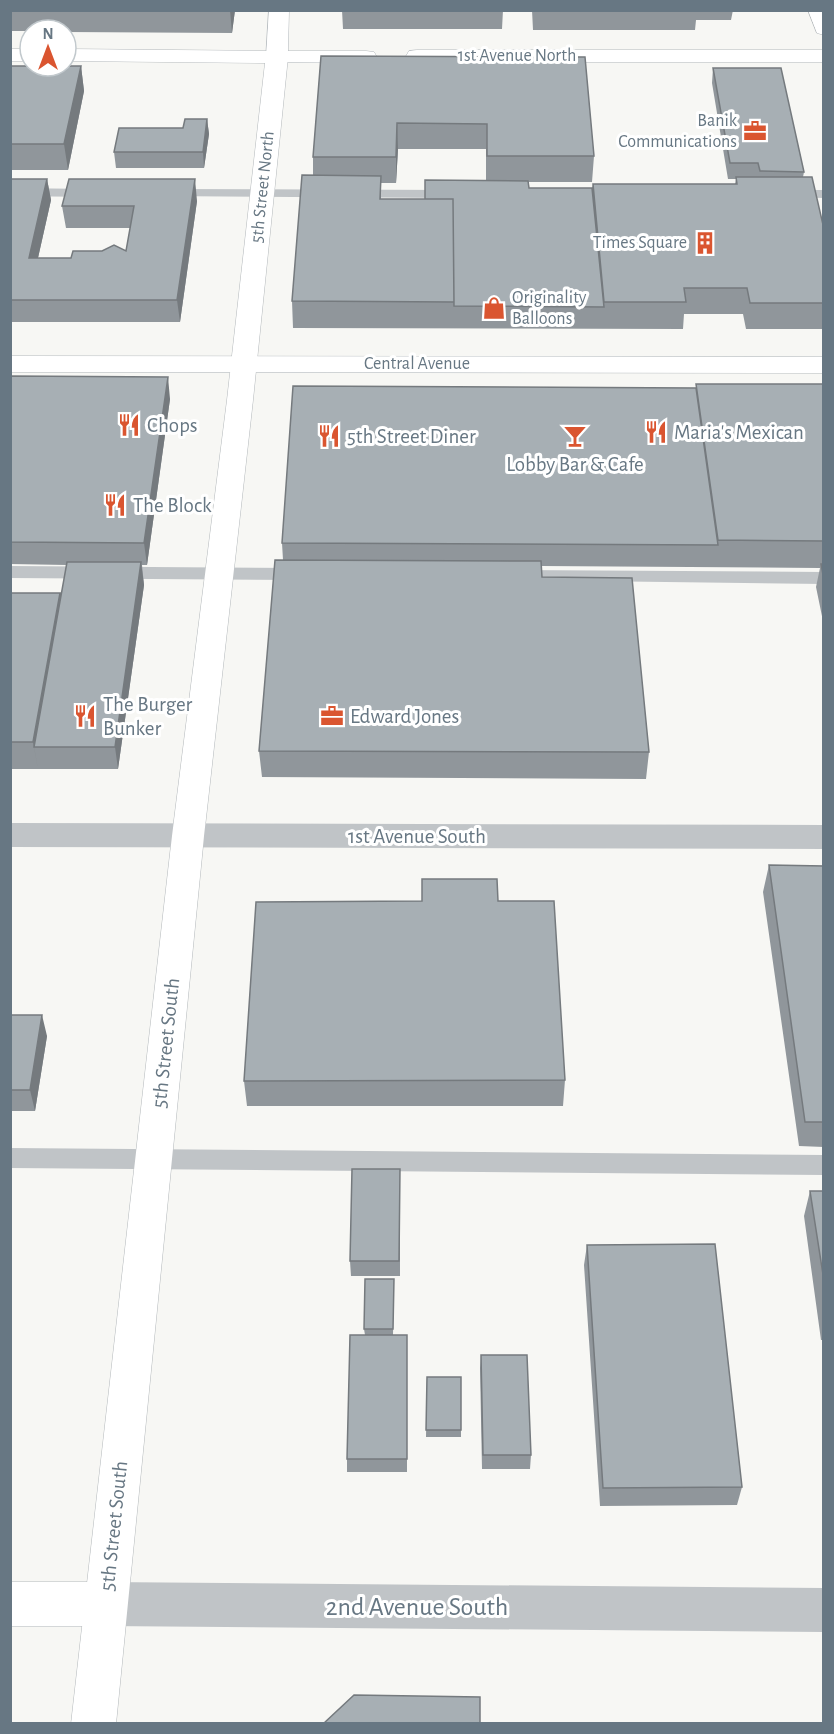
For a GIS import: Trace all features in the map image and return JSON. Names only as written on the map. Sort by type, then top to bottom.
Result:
[{"type":"main road","name":"5th Street North","points":[[244,363],[277,57],[279,10]]},
{"type":"main road","points":[[819,10],[824,29]]},
{"type":"main road","name":"1st Avenue North","points":[[78,56],[824,56]]},
{"type":"main road","name":"5th Street South","points":[[93,1724],[188,836],[244,363]]},
{"type":"main road","name":"Central Avenue","points":[[10,364],[824,365]]},
{"type":"main road","name":"2nd Avenue South","points":[[10,1604],[105,1604]]},
{"type":"street","name":"1st Avenue South","points":[[10,835],[824,837]]},
{"type":"street","name":"2nd Avenue South","points":[[105,1604],[824,1610]]},
{"type":"lane","points":[[10,192],[110,193]]},
{"type":"lane","points":[[157,193],[471,194]]},
{"type":"lane","points":[[768,194],[824,194]]},
{"type":"lane","points":[[10,572],[313,574]]},
{"type":"lane","points":[[502,576],[824,578]]},
{"type":"lane","points":[[10,1158],[824,1164]]},
{"type":"building","points":[[321,56],[585,57],[594,156],[487,156],[487,124],[397,123],[396,157],[313,157]]},
{"type":"building","points":[[10,66],[18,66],[18,78],[78,78],[78,66],[81,66],[64,144],[10,144]]},
{"type":"building","name":"Banik Communications","points":[[713,68],[781,68],[804,172],[760,171],[758,163],[730,163]]},
{"type":"building","points":[[185,119],[207,119],[203,152],[114,152],[119,128],[183,128]]},
{"type":"building","points":[[302,175],[381,176],[380,199],[453,199],[454,302],[292,301]]},
{"type":"building","name":"Times Square","points":[[736,177],[812,177],[824,229],[824,303],[750,303],[747,288],[684,288],[686,302],[604,302],[593,184],[737,184]]},
{"type":"building","points":[[10,179],[47,179],[29,258],[71,258],[73,251],[102,251],[114,245],[126,251],[134,206],[62,206],[69,179],[195,179],[177,300],[10,300]]},
{"type":"building","points":[[425,180],[528,181],[529,188],[592,188],[604,307],[454,306],[453,199],[425,199]]},
{"type":"building","points":[[10,376],[168,377],[144,543],[10,542]]},
{"type":"building","points":[[696,384],[824,384],[824,541],[718,540]]},
{"type":"building","points":[[293,386],[696,388],[718,545],[282,543]]},
{"type":"building","points":[[275,560],[541,561],[542,577],[632,578],[649,752],[259,751]]},
{"type":"building","points":[[67,562],[141,562],[115,747],[34,747]]},
{"type":"building","points":[[821,564],[824,564],[824,580]]},
{"type":"building","points":[[10,593],[60,593],[33,742],[10,742]]},
{"type":"building","points":[[769,865],[824,866],[824,1122],[805,1122]]},
{"type":"building","points":[[422,879],[497,879],[498,901],[554,901],[565,1080],[244,1081],[256,902],[422,901]]},
{"type":"building","points":[[10,1015],[42,1015],[30,1090],[10,1090]]},
{"type":"building","points":[[352,1169],[400,1169],[399,1261],[350,1261]]},
{"type":"building","points":[[810,1191],[824,1191],[824,1281]]},
{"type":"building","points":[[715,1244],[742,1487],[603,1488],[587,1245]]},
{"type":"building","points":[[365,1279],[394,1279],[393,1329],[364,1329]]},
{"type":"building","points":[[350,1335],[407,1335],[407,1459],[347,1459]]},
{"type":"building","points":[[481,1355],[527,1355],[531,1455],[483,1455]]},
{"type":"building","points":[[427,1377],[461,1377],[461,1430],[426,1430]]},
{"type":"building","points":[[354,1695],[480,1697],[480,1724],[323,1724]]},
{"type":"place","name":"Banik Communications","points":[[755,131]]},
{"type":"place","name":"Times Square","points":[[705,243]]},
{"type":"place","name":"Originality Balloons","points":[[494,308]]},
{"type":"place","name":"Chops","points":[[129,425]]},
{"type":"place","name":"Maria's Mexican","points":[[656,432]]},
{"type":"place","name":"5th Street Diner","points":[[329,436]]},
{"type":"place","name":"Lobby Bar & Cafe","points":[[575,436]]},
{"type":"place","name":"The Block","points":[[115,505]]},
{"type":"place","name":"The Burger Bunker","points":[[85,716]]},
{"type":"place","name":"Edward Jones","points":[[332,716]]}]
